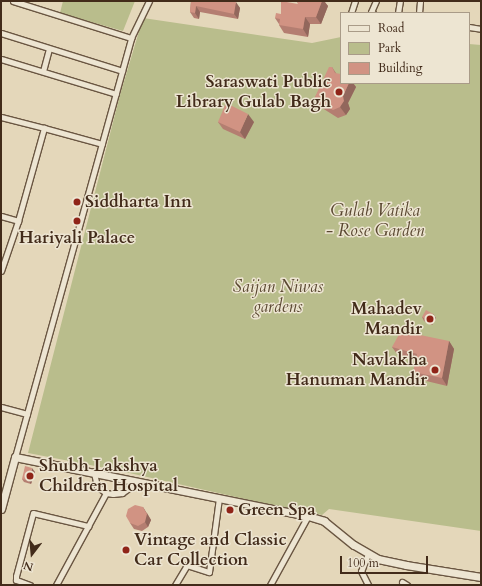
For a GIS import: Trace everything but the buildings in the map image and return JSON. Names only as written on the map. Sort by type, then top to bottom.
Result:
[{"type":"main road","points":[[1,510],[15,457],[308,516],[324,521],[368,554],[378,559],[481,577]]},
{"type":"street","points":[[13,1],[131,38]]},
{"type":"street","points":[[15,457],[131,38],[149,1]]},
{"type":"street","points":[[351,12],[355,1]]},
{"type":"street","points":[[371,12],[376,1]]},
{"type":"street","points":[[398,12],[400,1]]},
{"type":"street","points":[[419,12],[420,1]]},
{"type":"street","points":[[470,28],[481,29]]},
{"type":"street","points":[[1,33],[122,71]]},
{"type":"street","points":[[43,72],[49,49]]},
{"type":"street","points":[[1,59],[116,94]]},
{"type":"street","points":[[1,117],[102,144]]},
{"type":"street","points":[[1,271],[3,256],[18,221],[44,128]]},
{"type":"street","points":[[1,216],[18,221]]},
{"type":"street","points":[[1,407],[27,414]]},
{"type":"street","points":[[94,473],[97,486],[106,493],[122,493],[130,487],[134,481]]},
{"type":"street","points":[[56,585],[106,493]]},
{"type":"street","points":[[175,585],[187,565],[209,572],[218,498]]},
{"type":"street","points":[[30,585],[16,580],[16,576],[33,512],[88,526]]},
{"type":"street","points":[[270,585],[308,516]]},
{"type":"street","points":[[368,554],[361,571],[368,585]]},
{"type":"green space","points":[[63,1],[135,1],[123,31],[60,13]]},
{"type":"green space","name":"Saijan Niwas gardens","points":[[143,18],[312,43],[340,37],[340,84],[470,84],[470,44],[481,45],[481,531],[329,509],[322,515],[308,511],[303,512],[116,470],[28,453],[120,95]]},
{"type":"place","name":"Saraswati Public Library Gulab Bagh","points":[[339,92]]},
{"type":"place","name":"Siddharta Inn","points":[[77,202]]},
{"type":"place","name":"Hariyali Palace","points":[[77,221]]},
{"type":"place","name":"Mahadev Mandir","points":[[430,319]]},
{"type":"place","name":"Navlakha Hanuman Mandir","points":[[435,370]]},
{"type":"place","name":"Shubh Lakshya Children Hospital","points":[[30,476]]},
{"type":"place","name":"Green Spa","points":[[230,510]]},
{"type":"place","name":"Vintage and Classic Car Collection","points":[[126,550]]},
{"type":"park label","name":"Gulab Vatika - Rose Garden","points":[[375,221]]}]
